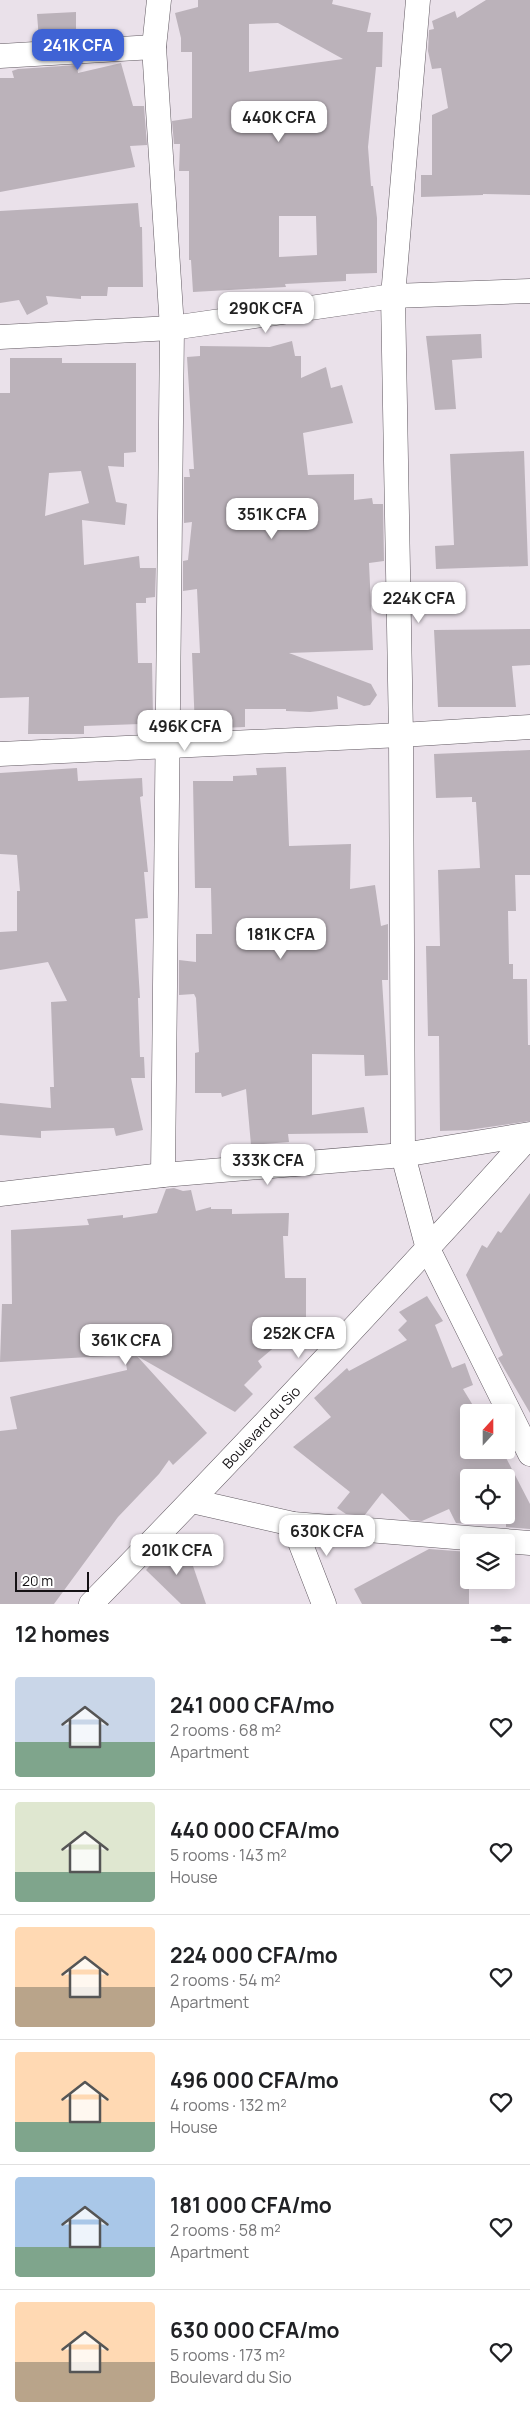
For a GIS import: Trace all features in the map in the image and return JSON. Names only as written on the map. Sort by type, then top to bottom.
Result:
[{"type":"street","points":[[159,0],[154,47],[172,328],[166,747],[163,1176]]},
{"type":"street","points":[[418,0],[393,296],[401,735],[403,1155],[428,1250],[530,1454]]},
{"type":"street","points":[[0,56],[154,47]]},
{"type":"street","points":[[0,337],[172,328],[393,296],[530,290]]},
{"type":"street","points":[[0,754],[530,727]]},
{"type":"street","points":[[0,1194],[163,1176],[403,1155],[530,1135]]},
{"type":"street","name":"Boulevard du Sio","points":[[91,1604],[192,1501],[428,1250],[530,1135]]},
{"type":"street","points":[[192,1501],[293,1524],[530,1543]]},
{"type":"street","points":[[293,1524],[324,1604]]},
{"type":"building","points":[[198,0],[333,0],[332,4],[371,13],[367,32],[383,32],[382,67],[376,67],[368,147],[371,186],[373,186],[377,218],[377,273],[346,274],[346,281],[285,284],[286,287],[193,292],[191,260],[189,260],[189,171],[179,171],[180,144],[174,144],[172,121],[192,118],[192,52],[181,52],[181,38],[175,13],[198,7]],"holes":[[[278,23],[343,59],[249,72],[249,24]],[[279,216],[316,216],[317,255],[279,257]]]},
{"type":"building","points":[[486,0],[530,0],[530,195],[483,194],[421,197],[421,175],[432,175],[432,115],[448,108],[441,68],[432,69],[428,51],[429,30],[434,29],[432,21],[455,11],[457,18]]},
{"type":"building","points":[[76,12],[76,38],[39,40],[37,14]]},
{"type":"building","points":[[121,63],[133,106],[144,106],[147,145],[130,146],[135,167],[0,192],[0,78],[14,78],[12,71],[18,69],[77,65],[78,73]]},
{"type":"building","points":[[138,203],[140,227],[142,227],[143,287],[108,287],[107,296],[81,296],[81,299],[46,296],[48,304],[27,315],[19,300],[0,303],[0,211]]},
{"type":"building","points":[[481,334],[482,358],[452,360],[456,409],[435,410],[426,336]]},
{"type":"building","points":[[292,341],[295,356],[301,356],[301,378],[326,367],[331,388],[342,385],[353,423],[303,433],[308,475],[354,474],[354,500],[372,498],[373,504],[383,504],[384,561],[369,563],[373,650],[289,653],[371,684],[377,695],[370,705],[364,706],[337,696],[338,709],[310,712],[286,711],[286,709],[245,709],[245,727],[195,729],[192,653],[200,653],[197,589],[183,591],[183,561],[188,560],[192,522],[184,523],[184,477],[190,477],[189,469],[194,469],[187,357],[200,356],[200,346],[270,347]]},
{"type":"building","points":[[10,358],[62,358],[62,363],[136,363],[136,452],[124,453],[124,467],[108,466],[116,502],[127,504],[125,525],[82,520],[84,565],[139,556],[140,568],[156,568],[155,597],[146,598],[146,603],[136,603],[138,663],[152,663],[153,716],[140,716],[140,724],[84,726],[84,734],[28,734],[29,697],[0,698],[0,393],[10,393]],"holes":[[[81,471],[89,503],[45,516],[49,473]]]},
{"type":"building","points":[[524,451],[528,566],[436,569],[435,546],[454,545],[450,454]]},
{"type":"building","points":[[530,629],[530,665],[512,666],[516,707],[438,707],[434,630]]},
{"type":"building","points":[[530,750],[530,875],[515,875],[516,911],[508,911],[509,964],[513,964],[513,979],[527,979],[528,1045],[530,1045],[530,1121],[468,1130],[440,1131],[439,1036],[428,1036],[426,946],[440,946],[438,870],[480,868],[476,802],[472,802],[472,797],[436,798],[434,754]]},
{"type":"building","points":[[286,767],[289,846],[351,844],[350,889],[375,885],[381,926],[388,924],[388,980],[382,980],[388,1075],[365,1076],[364,1055],[312,1054],[312,1115],[364,1107],[368,1133],[288,1134],[289,1142],[251,1145],[246,1089],[222,1097],[221,1093],[195,1093],[195,1053],[199,1052],[196,998],[194,994],[179,995],[179,960],[196,962],[196,934],[212,934],[211,888],[195,888],[193,781],[233,781],[233,776],[257,775],[256,768]]},
{"type":"building","points":[[77,768],[78,781],[142,778],[143,796],[140,797],[148,872],[144,872],[148,918],[135,919],[140,998],[138,998],[140,1057],[144,1057],[145,1078],[131,1078],[143,1130],[116,1136],[114,1128],[41,1131],[41,1138],[0,1135],[0,1103],[51,1108],[50,1087],[54,1087],[51,1002],[67,1001],[48,962],[0,970],[0,932],[17,931],[17,891],[20,891],[17,855],[0,854],[0,773]]},
{"type":"building","points":[[174,1188],[183,1191],[191,1190],[196,1211],[211,1207],[211,1209],[232,1209],[232,1214],[289,1213],[288,1236],[283,1236],[285,1278],[306,1278],[306,1334],[290,1334],[258,1361],[262,1367],[244,1385],[253,1394],[235,1412],[137,1356],[207,1433],[173,1465],[169,1460],[159,1474],[118,1517],[54,1604],[0,1604],[0,1431],[17,1429],[10,1397],[127,1370],[125,1355],[0,1362],[2,1304],[12,1304],[11,1230],[89,1225],[87,1219],[123,1215],[123,1218],[157,1213],[166,1189]]},
{"type":"building","points":[[530,1193],[530,1413],[498,1358],[503,1355],[466,1275],[482,1245],[487,1248],[498,1231],[501,1233]]},
{"type":"building","points":[[427,1296],[443,1321],[435,1325],[452,1368],[465,1363],[473,1385],[463,1389],[472,1404],[460,1404],[460,1459],[507,1459],[512,1469],[460,1469],[460,1523],[456,1523],[449,1509],[422,1521],[410,1520],[382,1493],[364,1516],[346,1514],[337,1508],[350,1492],[293,1447],[331,1417],[314,1398],[347,1368],[349,1371],[407,1340],[398,1330],[407,1321],[399,1312]]},
{"type":"building","points":[[515,1475],[530,1504],[530,1529],[506,1527],[506,1524],[515,1524]]},
{"type":"building","points":[[171,1543],[192,1563],[206,1604],[181,1604],[146,1570]]},
{"type":"building","points":[[429,1549],[460,1551],[460,1589],[469,1589],[469,1604],[362,1604],[354,1589]]}]
